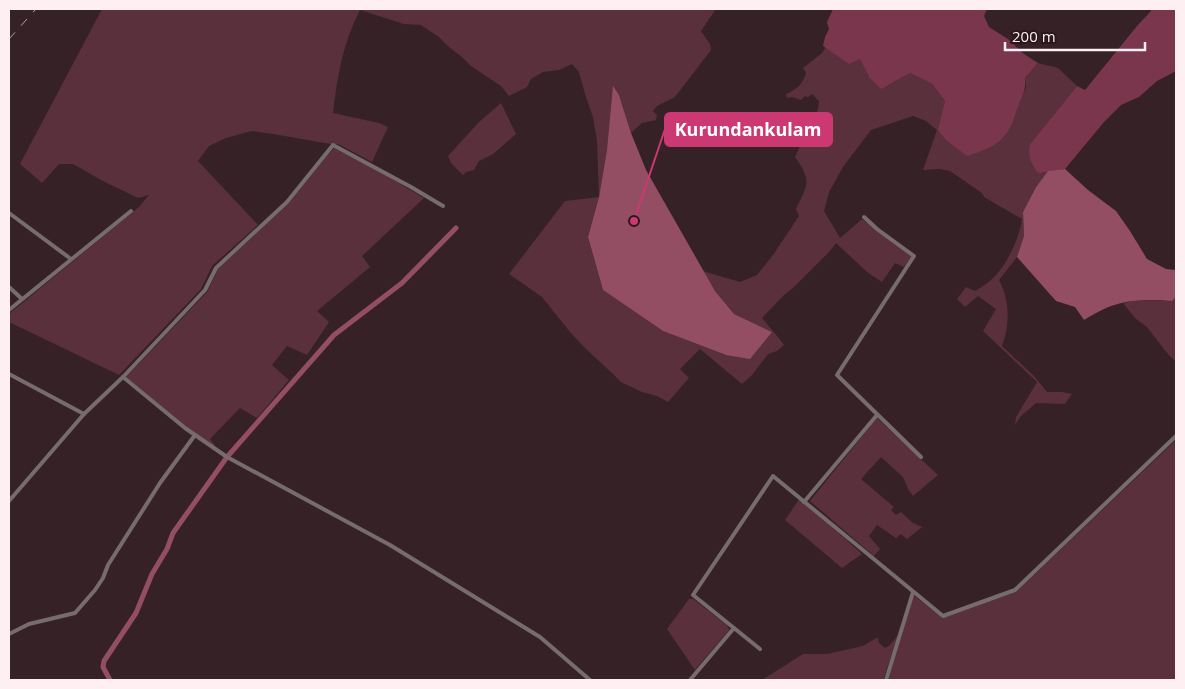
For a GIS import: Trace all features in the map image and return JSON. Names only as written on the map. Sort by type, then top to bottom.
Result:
[{"type":"street","points":[[9,501],[84,414],[123,377],[205,290],[216,268],[287,202],[333,145],[443,206]]},
{"type":"street","points":[[9,310],[131,212]]},
{"type":"street","points":[[9,213],[71,259]]},
{"type":"street","points":[[864,218],[914,256],[837,375],[921,457]]},
{"type":"street","points":[[9,287],[22,298]]},
{"type":"street","points":[[9,374],[84,414]]},
{"type":"street","points":[[123,377],[185,428],[227,457],[390,546],[540,637],[590,680]]},
{"type":"street","points":[[804,502],[877,414]]},
{"type":"street","points":[[9,634],[29,624],[75,613],[95,590],[103,578],[108,565],[160,483],[195,435]]},
{"type":"street","points":[[760,649],[693,595],[773,476],[943,616],[1015,590],[1176,436]]},
{"type":"street","points":[[886,680],[912,592]]},
{"type":"street","points":[[690,680],[734,628]]},
{"type":"shaded area","points":[[102,9],[716,9],[701,31],[710,44],[711,50],[675,97],[657,106],[653,111],[657,115],[656,120],[642,123],[631,133],[619,95],[599,197],[597,141],[593,117],[579,72],[572,64],[559,70],[543,72],[531,79],[527,87],[509,96],[501,86],[471,66],[439,37],[421,25],[404,24],[360,10],[349,35],[342,60],[333,113],[379,123],[388,127],[372,162],[338,144],[252,131],[226,138],[209,146],[198,161],[258,225],[212,266],[201,289],[119,375],[9,322],[9,314],[139,207],[149,195],[138,198],[73,164],[59,164],[42,183],[20,164]]},
{"type":"shaded area","points":[[833,9],[987,9],[984,16],[989,27],[1008,39],[1024,54],[1038,63],[1025,78],[1024,92],[1011,126],[1003,138],[992,146],[967,156],[946,140],[938,130],[945,101],[932,84],[910,73],[881,89],[869,77],[860,59],[849,64],[823,46],[829,29],[827,22]]},
{"type":"shaded area","points":[[1150,9],[1176,9],[1176,71],[1157,81],[1139,97],[1121,105],[1104,122],[1065,169],[1038,173],[1030,159],[1030,144],[1077,86],[1085,90],[1151,11]]},
{"type":"shaded area","points":[[827,45],[860,59],[869,77],[890,84],[910,73],[932,84],[945,101],[944,110],[1018,104],[1026,88],[1025,78],[1038,63],[1058,68],[1077,86],[1030,144],[1048,171],[1036,187],[1023,212],[1024,236],[1017,257],[999,280],[1003,288],[1008,313],[1005,338],[1002,346],[1033,375],[1047,392],[1072,394],[1065,404],[1036,403],[1021,416],[1015,425],[1016,417],[1037,382],[983,331],[996,309],[978,296],[965,307],[957,299],[966,287],[975,291],[997,274],[1012,251],[1022,219],[984,197],[982,193],[950,171],[939,169],[923,170],[937,130],[926,121],[913,116],[871,130],[843,167],[829,192],[824,211],[840,238],[862,219],[912,256],[904,267],[895,263],[882,282],[867,272],[836,243],[762,318],[784,345],[777,351],[768,354],[752,375],[742,384],[700,349],[680,369],[689,378],[668,402],[621,382],[570,332],[542,297],[509,274],[565,201],[599,197],[588,237],[603,290],[663,331],[726,355],[772,332],[734,314],[715,291],[703,271],[740,282],[757,275],[799,216],[796,209],[805,188],[806,177],[795,157],[800,146],[811,132],[819,101],[812,94],[808,97],[805,96],[801,100],[792,97],[787,98],[786,94],[801,83],[806,73],[803,68],[822,53]]},
{"type":"shaded area","points":[[613,86],[619,95],[631,133],[646,170],[715,291],[734,314],[772,332],[750,359],[726,355],[663,331],[603,290],[588,237],[599,197],[607,150]]},
{"type":"shaded area","points":[[501,103],[516,134],[493,154],[479,161],[474,170],[463,175],[451,163],[448,156],[478,123]]},
{"type":"shaded area","points":[[334,148],[375,169],[424,198],[362,256],[370,267],[317,311],[329,322],[307,355],[287,346],[272,365],[289,380],[257,418],[240,408],[210,439],[215,445],[213,447],[126,377],[207,292],[218,269],[288,204]]},
{"type":"shaded area","points":[[1065,169],[1088,190],[1116,211],[1147,259],[1166,269],[1176,270],[1176,297],[1172,301],[1145,300],[1127,302],[1110,306],[1084,320],[1075,307],[1056,301],[1017,257],[1024,236],[1023,212],[1036,187],[1048,171]]},
{"type":"shaded area","points":[[1176,297],[1176,362],[1147,327],[1135,318],[1123,303],[1140,300],[1172,301]]},
{"type":"shaded area","points":[[877,418],[938,475],[913,496],[903,477],[881,457],[861,479],[894,507],[891,510],[896,515],[901,512],[913,523],[922,527],[907,539],[901,534],[896,538],[877,525],[869,536],[880,549],[874,556],[810,501]]},
{"type":"shaded area","points":[[1176,440],[1176,680],[887,680],[913,595],[943,618],[1016,592]]},
{"type":"shaded area","points":[[800,498],[862,554],[842,568],[785,520]]},
{"type":"shaded area","points":[[689,599],[693,599],[727,625],[729,630],[695,670],[667,629]]},
{"type":"shaded area","points":[[898,635],[883,680],[762,680],[803,654],[827,654],[863,646],[878,637],[879,643],[885,648]]},
{"type":"waterway","points":[[110,680],[103,667],[104,661],[136,613],[152,574],[167,549],[173,533],[227,457],[334,335],[402,283],[456,228]]},
{"type":"railway","points":[[9,39],[36,9]]},
{"type":"place","name":"Kurundankulam","points":[[634,221]]}]
